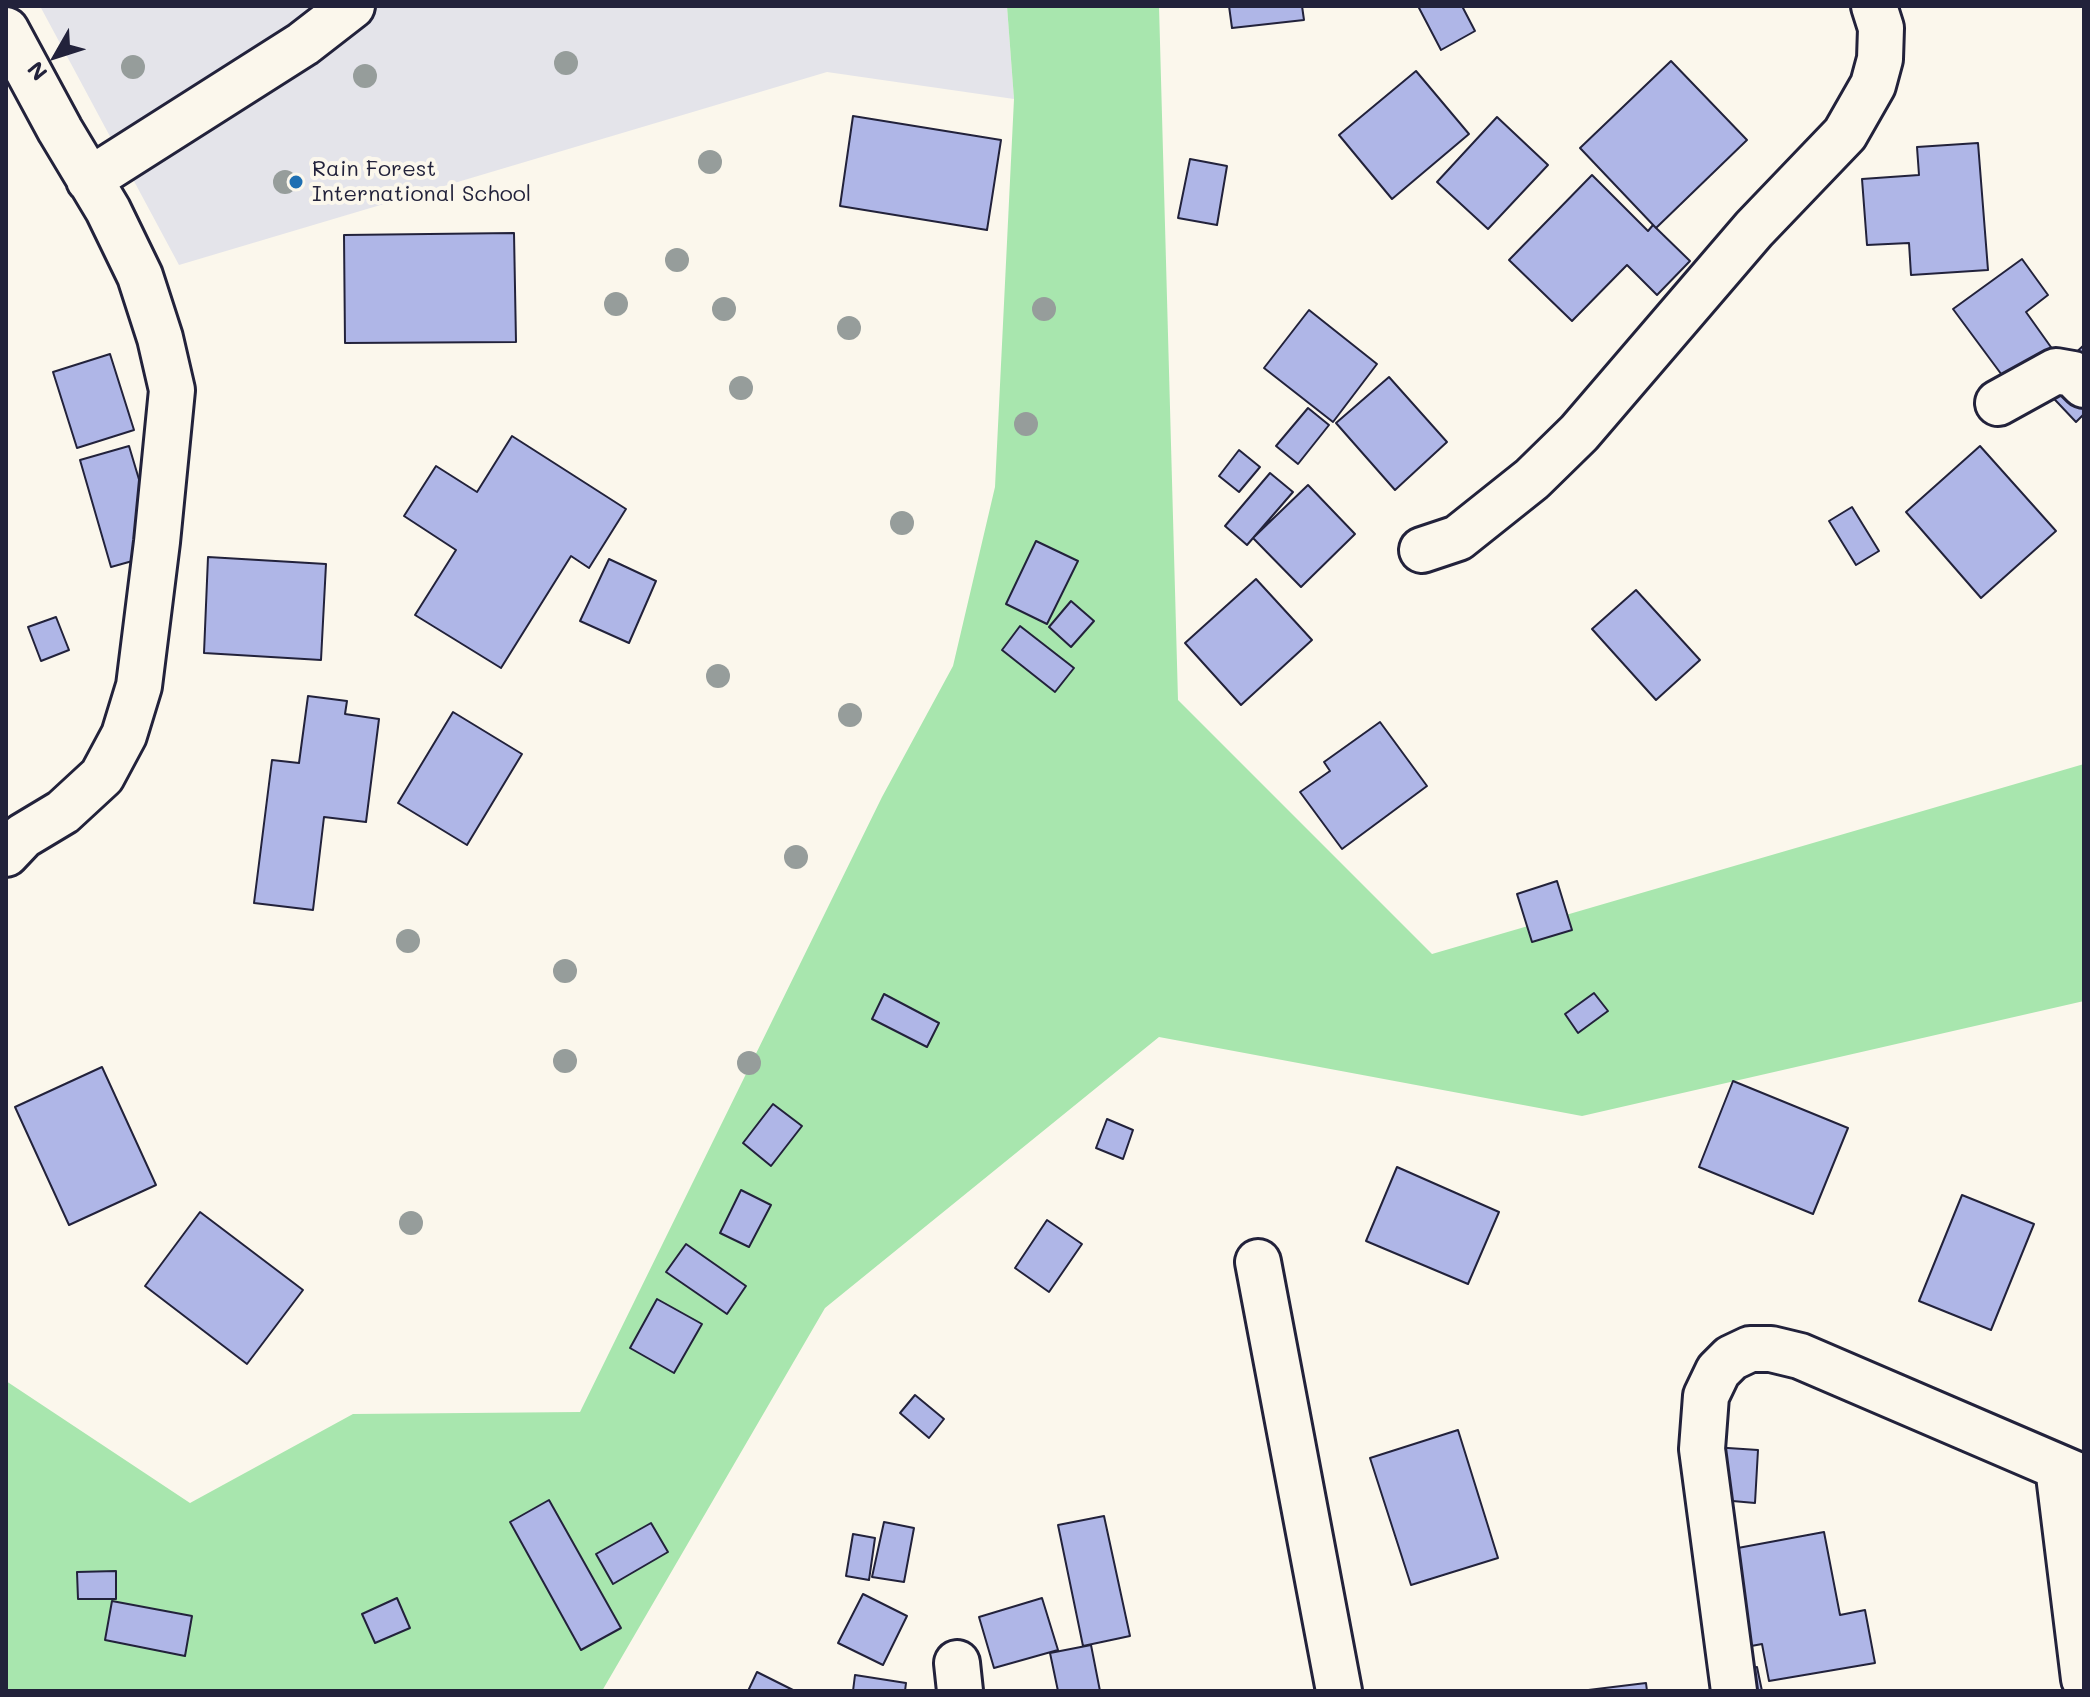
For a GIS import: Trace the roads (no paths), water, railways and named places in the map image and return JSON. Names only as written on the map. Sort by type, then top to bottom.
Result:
[{"type":"street","points":[[89,180],[303,44],[352,6]]},
{"type":"street","points":[[1422,550],[1458,538],[1532,479],[1579,433],[1754,229],[1845,134],[1873,85],[1880,59],[1881,28],[1874,6]]},
{"type":"street","points":[[6,30],[108,210],[140,276],[160,338],[172,390],[139,686],[124,735],[102,776],[63,812],[23,836],[6,854]]},
{"type":"street","points":[[1998,403],[2056,371],[2073,374],[2084,385]]},
{"type":"street","points":[[1258,1262],[1339,1691]]},
{"type":"street","points":[[1734,1691],[1702,1449],[1706,1396],[1718,1371],[1731,1358],[1750,1349],[1771,1349],[1800,1356],[2071,1472],[2084,1679]]},
{"type":"place","name":"Rain Forest International School","points":[[296,182]]}]
